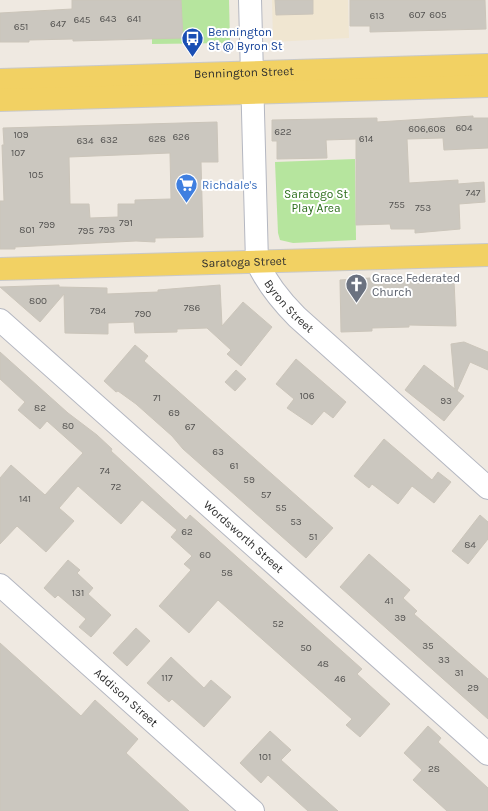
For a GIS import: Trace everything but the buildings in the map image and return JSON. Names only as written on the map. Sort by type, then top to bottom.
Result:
[{"type":"main road","name":"Bennington Street","points":[[0,100],[488,65]]},
{"type":"main road","name":"Bennington Street","points":[[0,80],[488,86]]},
{"type":"main road","name":"Saratoga Street","points":[[0,269],[488,255]]},
{"type":"street","name":"Byron Street","points":[[250,0],[257,262],[274,292],[297,317],[488,488]]},
{"type":"street","name":"Wordsworth Street","points":[[0,320],[488,754]]},
{"type":"street","name":"Addison Street","points":[[0,585],[253,811]]},
{"type":"shaded area","points":[[272,0],[348,0],[349,38],[273,42]]},
{"type":"green space","points":[[152,0],[229,0],[230,43],[152,44]]},
{"type":"green space","name":"Saratogo St Play Area","points":[[355,159],[356,240],[293,243],[280,240],[278,233],[275,162]]},
{"type":"place","name":"Bennington St @ Byron St","points":[[193,58]]},
{"type":"place","name":"Richdale's","points":[[187,204]]},
{"type":"place","name":"Grace Federated Church","points":[[356,304]]}]
